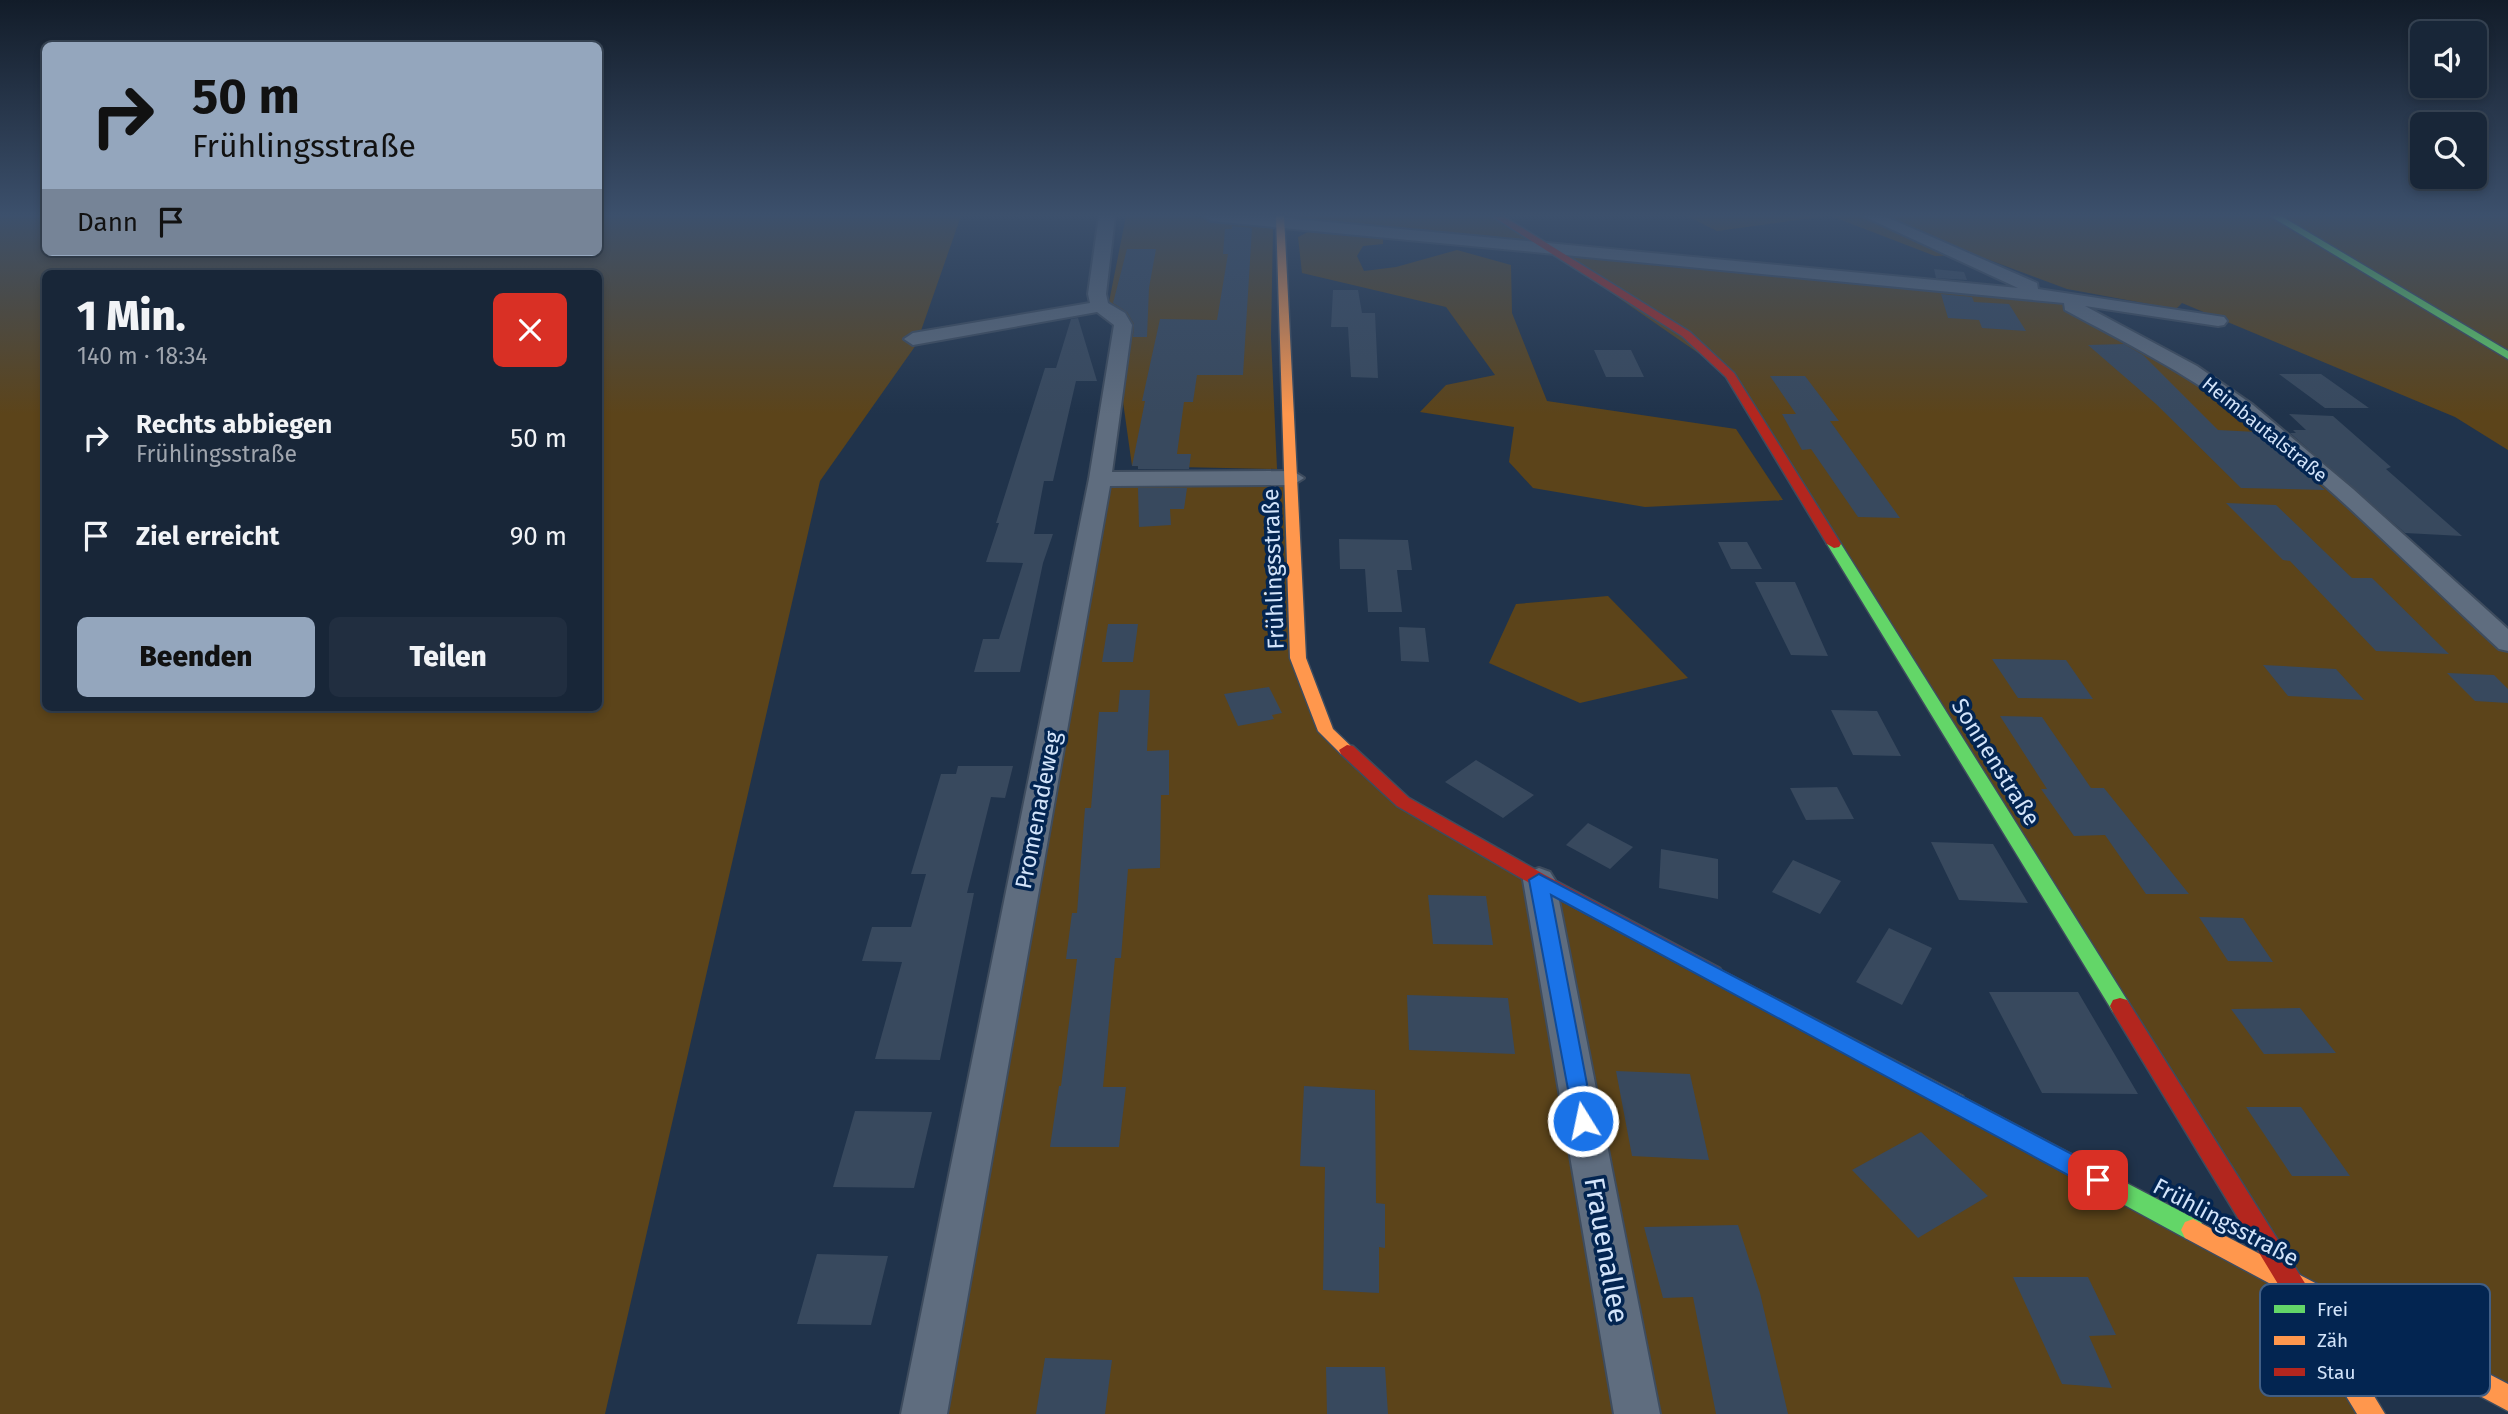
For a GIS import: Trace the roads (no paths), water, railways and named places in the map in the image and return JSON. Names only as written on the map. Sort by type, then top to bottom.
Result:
[{"type":"main road","name":"Frühlingsstraße","points":[[1284,282],[1298,658],[1326,731],[1403,802],[1539,880],[2292,1283]]},
{"type":"main road","name":"Sonnenstraße","points":[[1601,282],[1686,334],[1730,376],[2292,1283]]},
{"type":"main road","points":[[2384,282],[2508,356]]},
{"type":"main road","name":"Frühlingsstraße","points":[[2490,1388],[2508,1398]]},
{"type":"main road","name":"Sonnenstraße","points":[[2361,1396],[2372,1414]]},
{"type":"street","points":[[913,339],[1058,316],[1100,306],[1097,294],[1099,282]]},
{"type":"street","points":[[1896,282],[2052,296],[2218,321]]},
{"type":"street","name":"Heimbautalstraße","points":[[2020,282],[2052,296],[2190,370],[2246,410],[2345,494],[2508,643]]},
{"type":"street","name":"Promenadeweg","points":[[923,1414],[1100,479],[1123,325],[1119,317],[1100,306]]},
{"type":"street","points":[[1100,479],[1293,478]]},
{"type":"street","name":"Frauenallee","points":[[1539,880],[1637,1414]]}]
